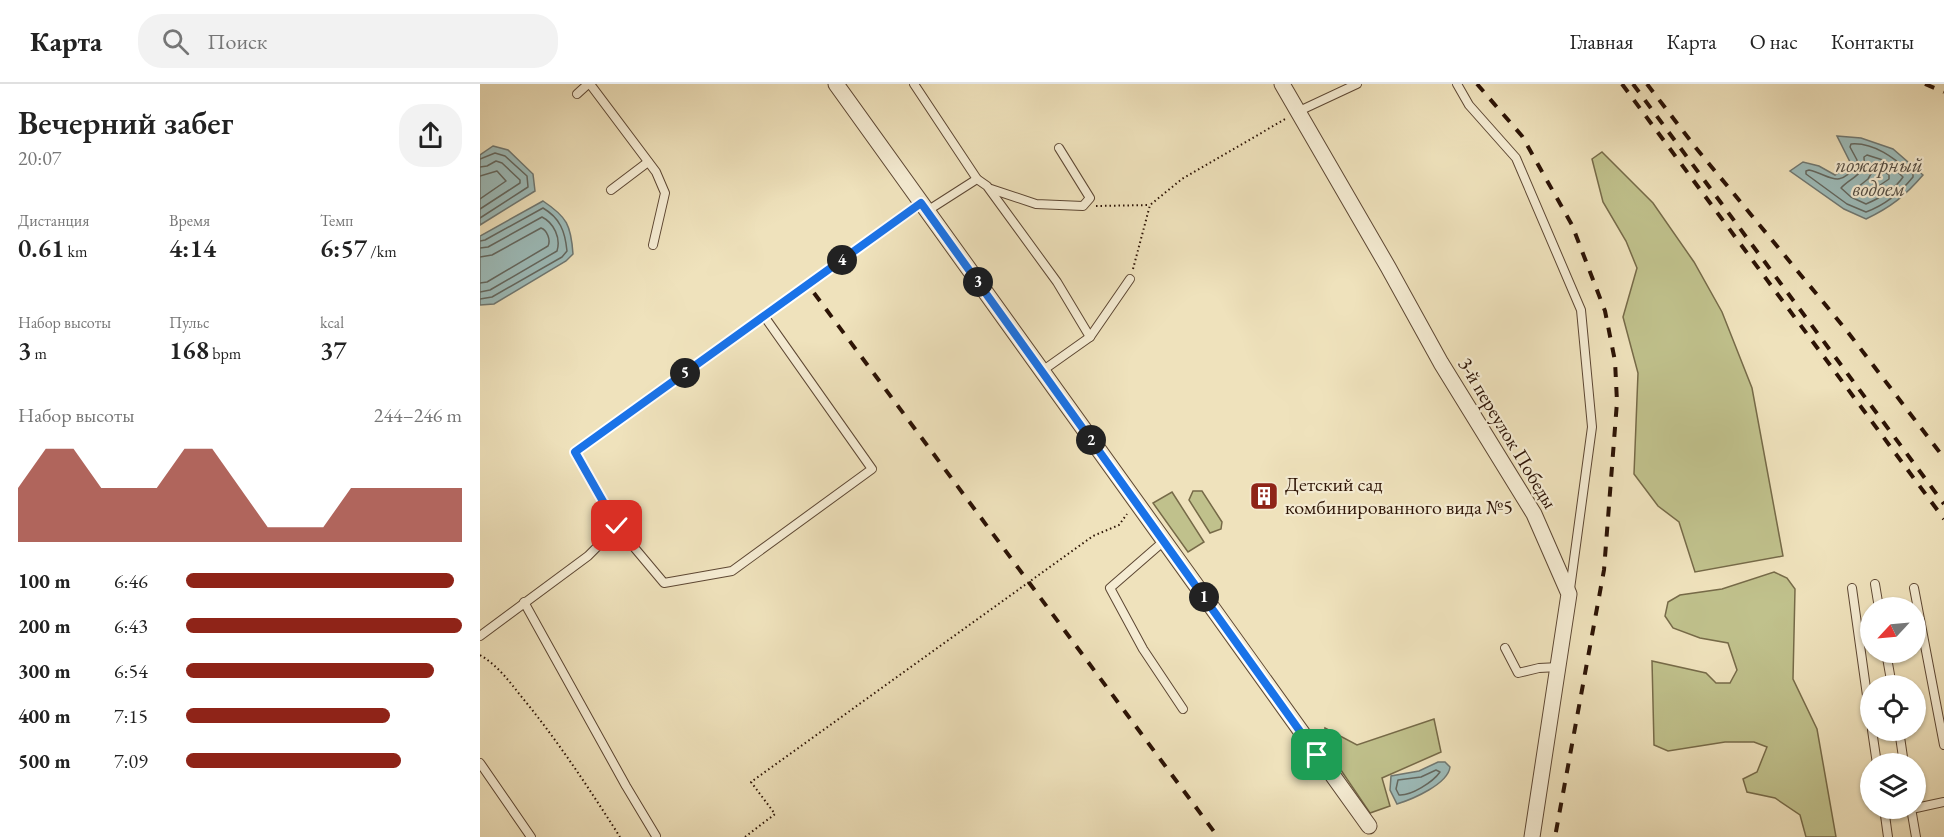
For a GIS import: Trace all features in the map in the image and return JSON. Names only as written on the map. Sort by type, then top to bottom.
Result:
[{"type":"street","name":"3-й переулок Победы","points":[[1282,84],[1441,363],[1534,514],[1569,594]]},
{"type":"street","points":[[841,86],[1041,371],[1369,826]]},
{"type":"street","points":[[1532,837],[1569,594]]},
{"type":"lane","points":[[577,94],[589,84],[656,172],[665,193],[653,245]]},
{"type":"lane","points":[[914,84],[977,179],[989,188],[1058,282],[1090,336]]},
{"type":"lane","points":[[1297,112],[1357,84]]},
{"type":"lane","points":[[1457,84],[1469,105],[1515,158],[1581,310],[1592,427],[1569,594]]},
{"type":"lane","points":[[989,188],[1036,204],[1083,206],[1090,198],[1059,148]]},
{"type":"lane","points":[[610,190],[648,162]]},
{"type":"lane","points":[[764,316],[872,469],[732,571],[664,583],[617,526],[575,452],[764,316],[924,207],[977,179]]},
{"type":"lane","points":[[1041,371],[1090,336],[1130,279]]},
{"type":"lane","points":[[480,636],[588,556],[617,526]]},
{"type":"lane","points":[[1164,541],[1110,588],[1143,649],[1184,709]]},
{"type":"lane","points":[[1875,584],[1877,597]]},
{"type":"lane","points":[[1852,588],[1864,675]]},
{"type":"lane","points":[[1914,588],[1944,745]]},
{"type":"lane","points":[[524,602],[620,776],[656,836]]},
{"type":"lane","points":[[1505,648],[1518,673],[1539,668],[1559,667]]},
{"type":"lane","points":[[480,763],[531,837]]},
{"type":"lane","points":[[1926,805],[1944,802]]},
{"type":"lane","points":[[1885,819],[1888,837]]},
{"type":"lane","points":[[1914,819],[1916,837]]},
{"type":"path","points":[[1130,279],[1150,205],[1182,179],[1297,112]]},
{"type":"path","points":[[1083,206],[1150,205]]},
{"type":"path","points":[[745,837],[775,814],[752,782],[1093,536],[1119,525],[1136,502]]},
{"type":"path","points":[[480,655],[494,663],[537,717],[587,785],[620,837]]},
{"type":"green space","points":[[1602,152],[1653,203],[1694,262],[1722,312],[1752,388],[1783,556],[1695,572],[1679,522],[1658,506],[1634,474],[1638,373],[1623,317],[1637,268],[1626,241],[1603,202],[1592,159]]},
{"type":"green space","points":[[1193,491],[1202,491],[1222,522],[1221,529],[1210,533],[1189,500]]},
{"type":"green space","points":[[1172,492],[1204,542],[1188,552],[1153,503]]},
{"type":"green space","points":[[1774,572],[1787,578],[1795,589],[1793,679],[1817,729],[1836,837],[1806,837],[1800,815],[1775,798],[1747,792],[1743,779],[1757,772],[1767,747],[1754,742],[1725,742],[1668,751],[1654,745],[1652,661],[1706,673],[1716,683],[1730,683],[1737,670],[1728,643],[1700,638],[1673,628],[1665,616],[1668,602],[1680,595],[1722,589]]},
{"type":"green space","points":[[1434,719],[1441,752],[1382,778],[1390,806],[1370,813],[1324,745],[1325,728],[1357,745]]},
{"type":"water","name":"пожарный водоем","points":[[1837,136],[1861,138],[1893,149],[1923,175],[1897,200],[1866,219],[1844,209],[1790,171],[1803,162],[1819,166],[1835,175],[1851,164]]},
{"type":"water","points":[[493,146],[508,150],[533,174],[535,191],[480,225],[480,155]]},
{"type":"water","points":[[543,201],[563,217],[571,236],[573,254],[566,261],[494,304],[480,305],[480,236]]},
{"type":"water","points":[[1438,762],[1445,762],[1450,767],[1443,779],[1420,795],[1397,804],[1390,790],[1391,776],[1419,771]]},
{"type":"railway","points":[[1477,84],[1522,136],[1572,225],[1605,311],[1615,361],[1617,402],[1604,570],[1555,837]]},
{"type":"railway","points":[[1622,84],[1944,519]]},
{"type":"railway","points":[[1633,84],[1944,504]]},
{"type":"railway","points":[[1647,84],[1696,148],[1847,331],[1944,458]]},
{"type":"railway","points":[[1925,84],[1944,92]]},
{"type":"railway","points":[[814,293],[1218,837]]},
{"type":"place","name":"Детский сад комбинированного вида №5","points":[[1264,496]]},
{"type":"route","points":[[617,526],[575,452],[921,203],[1317,755]]}]
